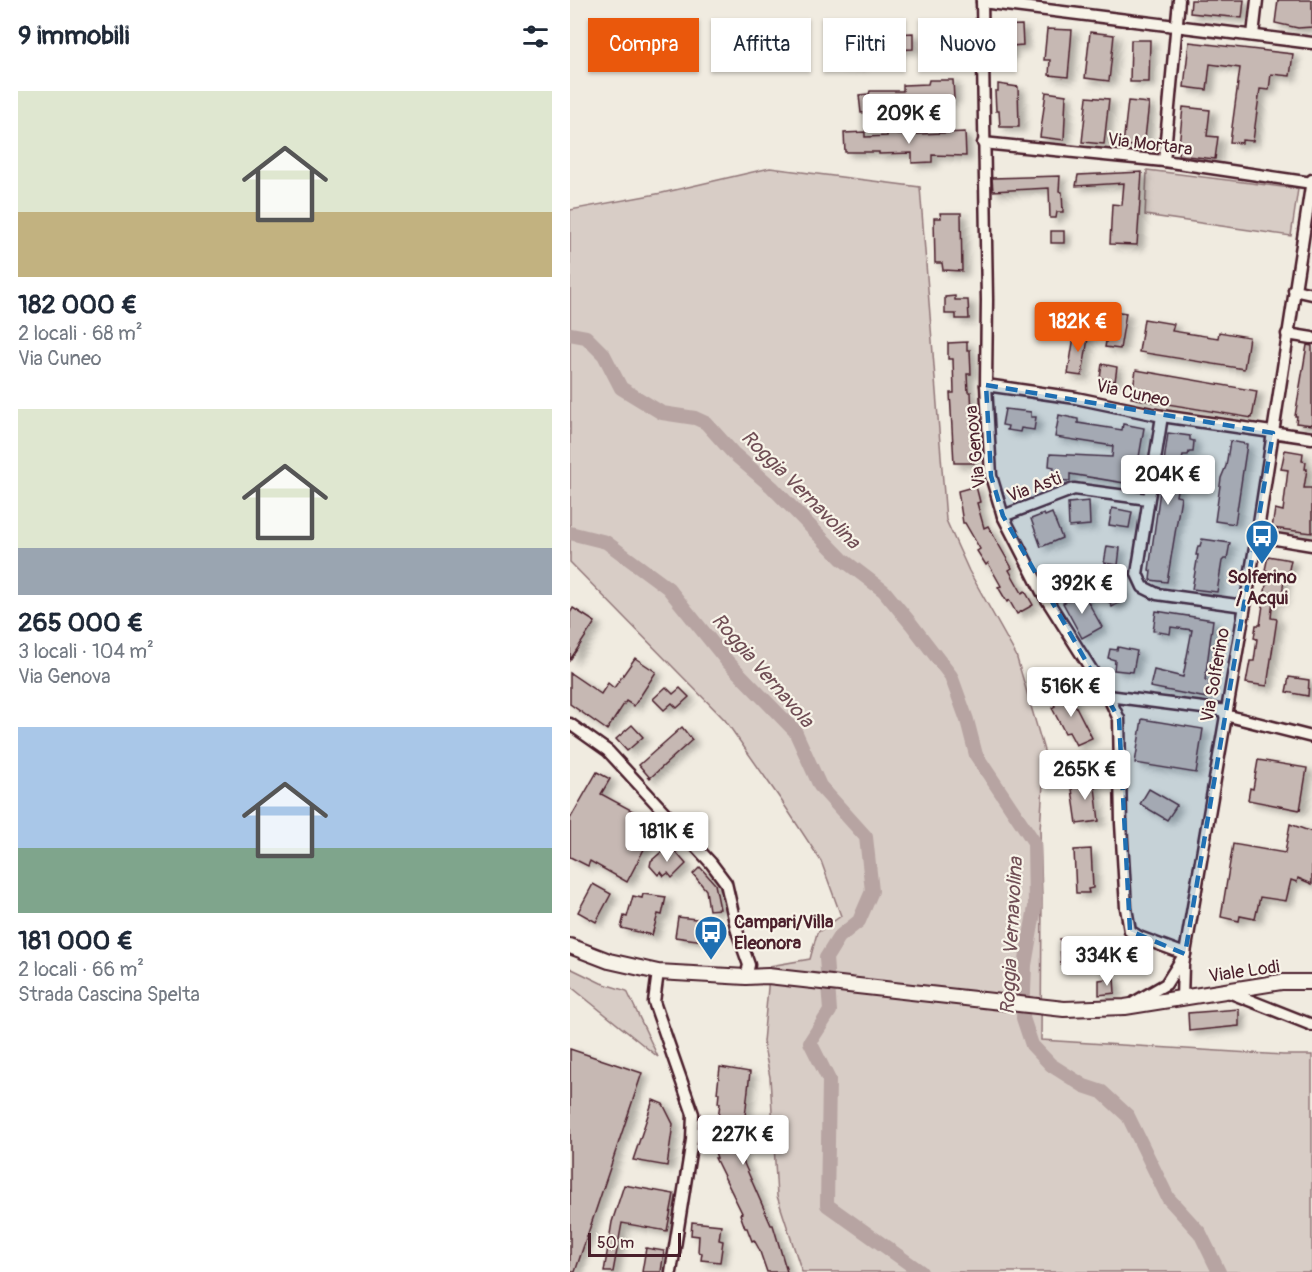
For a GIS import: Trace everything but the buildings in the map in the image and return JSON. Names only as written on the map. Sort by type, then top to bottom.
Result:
[{"type":"street","points":[[1164,160],[1179,0]]},
{"type":"street","points":[[1253,35],[1257,0]]},
{"type":"street","points":[[982,1],[1312,43]]},
{"type":"street","name":"Via Genova","points":[[982,1],[987,300],[986,386],[992,477],[1003,516],[1042,592],[1108,696],[1119,719],[1121,823],[1126,908],[1130,931],[1139,937],[1185,954]]},
{"type":"street","name":"Via Mortara","points":[[983,143],[1164,160],[1312,182]]},
{"type":"street","name":"Via Solferino","points":[[1182,999],[1185,954],[1257,536],[1312,182]]},
{"type":"street","points":[[1294,290],[1312,294]]},
{"type":"street","points":[[1287,334],[1312,338]]},
{"type":"street","name":"Via Cuneo","points":[[986,386],[1076,398],[1162,416],[1312,438]]},
{"type":"street","points":[[1162,416],[1137,574],[1143,587],[1157,594],[1244,606]]},
{"type":"street","name":"Via Asti","points":[[1003,516],[1074,489],[1148,499]]},
{"type":"street","points":[[1257,536],[1312,545]]},
{"type":"street","points":[[1108,696],[1226,713],[1312,737]]},
{"type":"street","points":[[570,724],[608,751],[711,863],[726,883],[736,931],[749,965],[746,977]]},
{"type":"street","name":"Viale Lodi","points":[[570,946],[609,961],[658,972],[768,976],[1064,1009],[1125,1007],[1281,982],[1312,982]]},
{"type":"street","points":[[1125,1007],[1166,984],[1185,954]]},
{"type":"street","points":[[658,972],[654,1002],[693,1114],[692,1140],[671,1272]]},
{"type":"street","points":[[1225,991],[1312,1025]]},
{"type":"highlighted area","points":[[986,385],[1273,433],[1185,954],[1130,931],[1119,719],[1003,516],[991,476]]},
{"type":"shaded area","points":[[770,168],[920,187],[946,520],[969,571],[1016,655],[1045,754],[1040,830],[1041,1040],[1312,1055],[1312,1272],[802,1272],[777,1196],[770,1077],[763,1042],[770,966],[810,959],[817,933],[841,916],[821,861],[725,720],[570,562],[570,210],[662,193]]},
{"type":"shaded area","points":[[1147,170],[1298,189],[1291,236],[1145,215]]},
{"type":"shaded area","points":[[570,968],[601,983],[627,991],[658,1057],[570,986]]},
{"type":"waterway","name":"Roggia Vernavolina","points":[[570,334],[586,337],[604,355],[621,388],[662,413],[695,418],[706,423],[733,453],[772,487],[842,559],[884,591],[951,676],[967,720],[976,755],[1034,842],[1035,907],[1025,965],[1023,1018],[1032,1045],[1051,1065],[1084,1086],[1102,1092],[1128,1116],[1168,1198],[1200,1233],[1219,1272]]},
{"type":"waterway","name":"Roggia Vernavola","points":[[570,533],[606,542],[668,588],[727,661],[795,731],[820,786],[866,837],[872,891],[859,921],[839,937],[826,958],[830,1011],[810,1042],[829,1080],[827,1205],[921,1272]]},
{"type":"place","name":"Solferino / Acqui","points":[[1262,565]]},
{"type":"place","name":"Campari/Villa Eleonora","points":[[711,961]]}]
